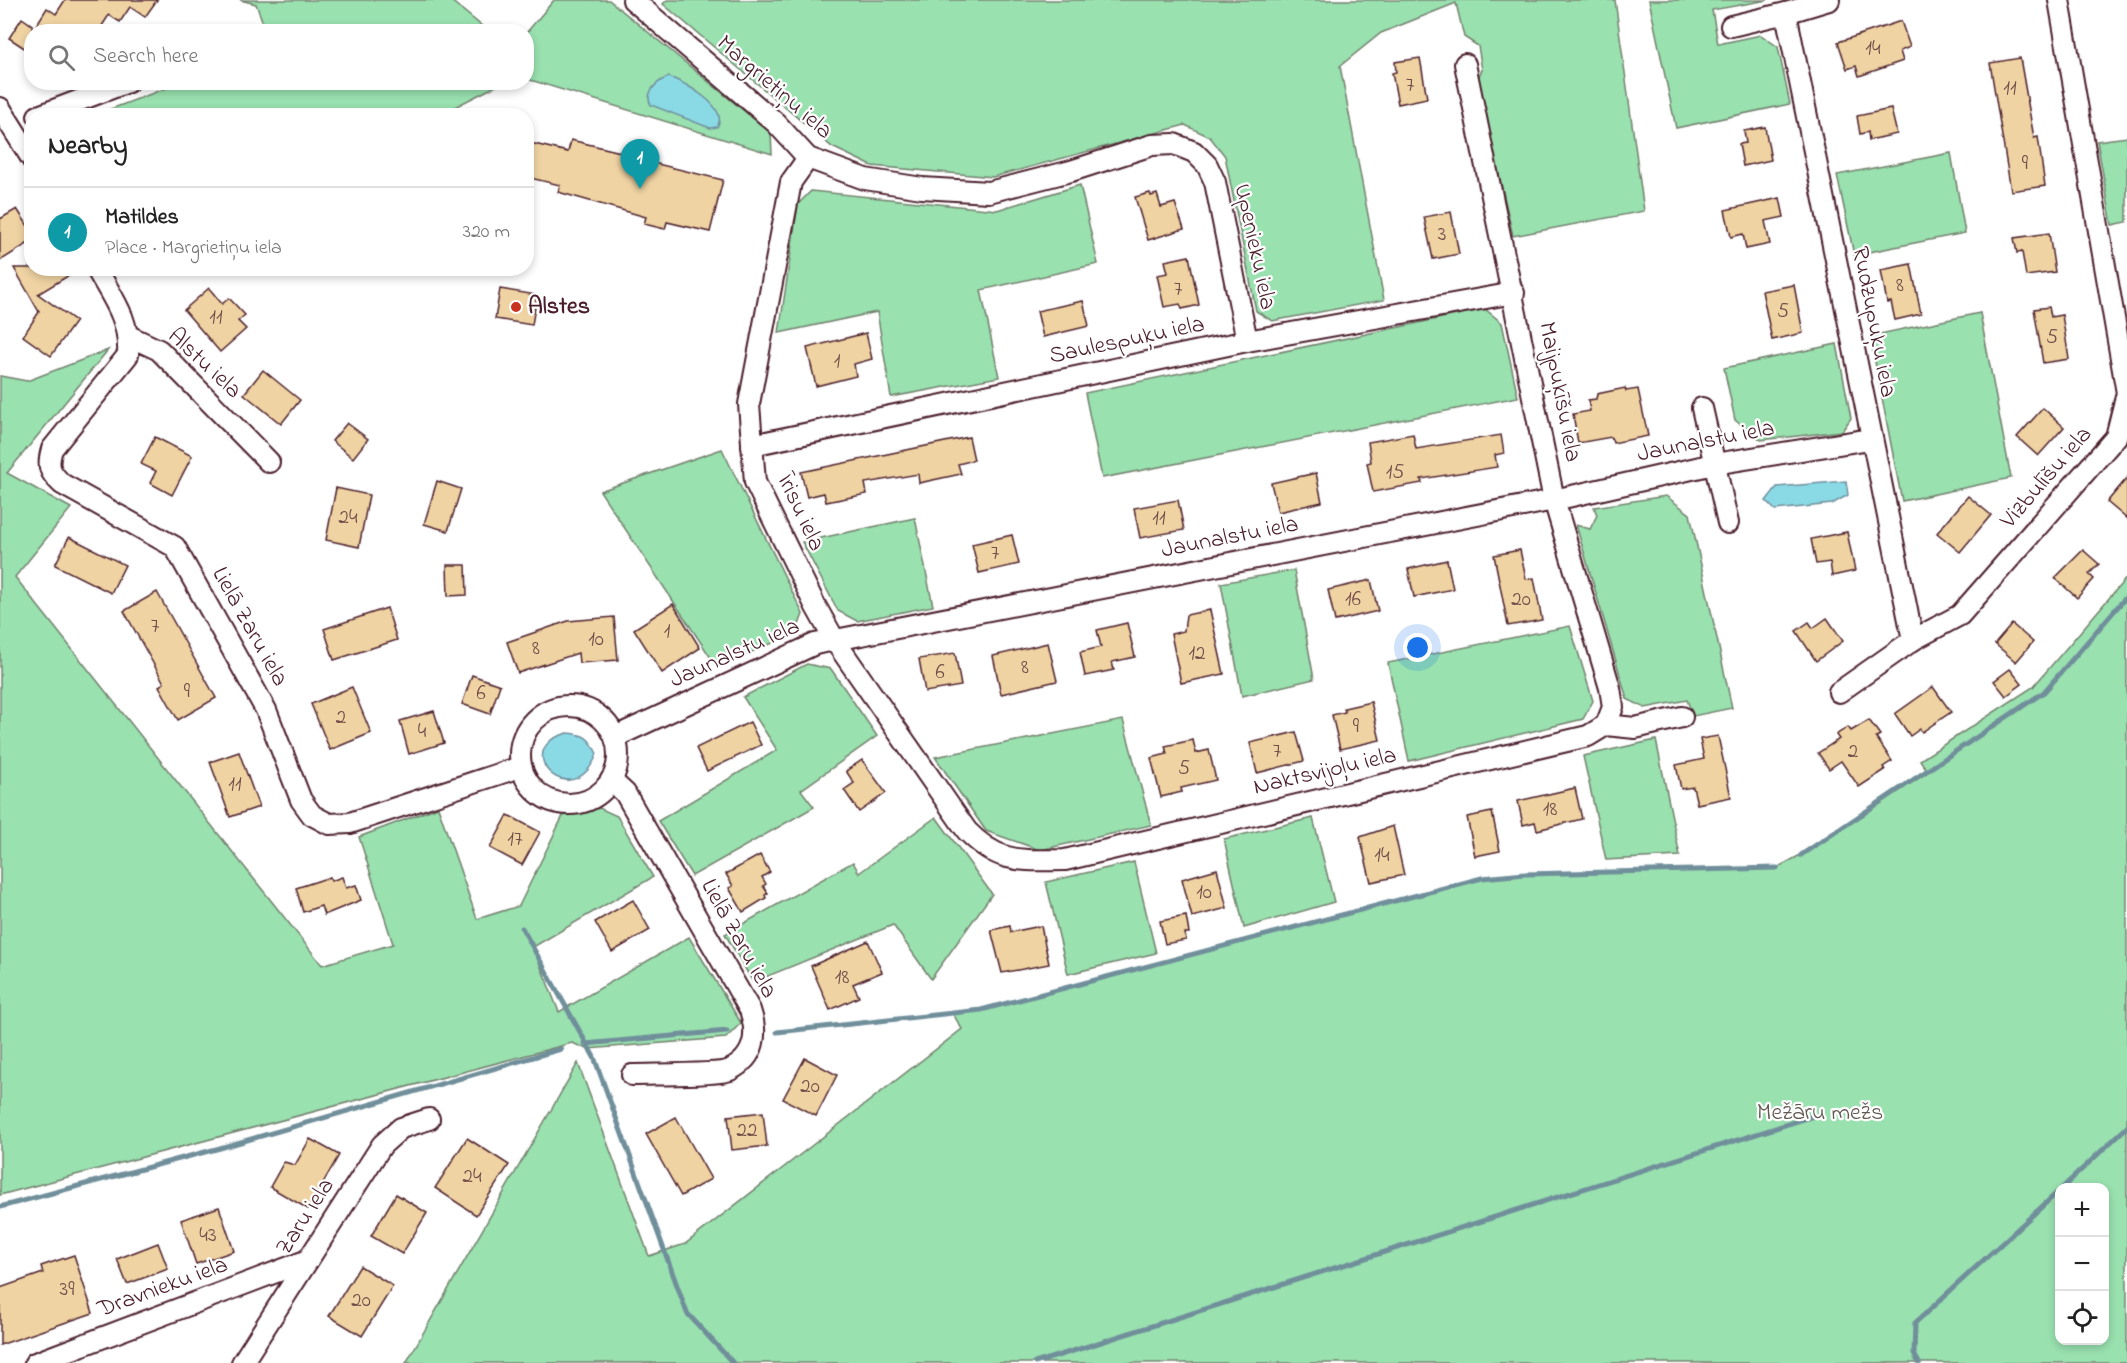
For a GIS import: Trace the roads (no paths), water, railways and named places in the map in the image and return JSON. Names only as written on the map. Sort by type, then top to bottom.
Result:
[{"type":"street","name":"Margrietiņu iela","points":[[633,0],[776,123],[808,158],[866,179],[922,188],[989,192],[1071,171],[1152,145],[1174,144],[1194,152],[1207,165]]},
{"type":"street","points":[[1731,26],[1829,0]]},
{"type":"street","name":"Vizbulīšu iela","points":[[1839,692],[1913,640],[1960,615],[2116,437],[2127,393],[2059,0]]},
{"type":"street","name":"Rudzupuķu iela","points":[[1786,13],[1870,439],[1913,640]]},
{"type":"street","name":"Maijpuķīšu iela","points":[[1465,64],[1514,293],[1554,500],[1610,688],[1613,707],[1606,725]]},
{"type":"street","points":[[59,108],[107,90]]},
{"type":"street","points":[[0,108],[24,146]]},
{"type":"street","points":[[11,125],[24,121]]},
{"type":"street","name":"Īrisu iela","points":[[808,158],[791,182],[749,404],[755,482],[816,607],[836,641],[967,831],[980,845]]},
{"type":"street","name":"Upenieku iela","points":[[1207,165],[1215,183],[1247,341]]},
{"type":"street","name":"Alstu iela","points":[[101,276],[122,312],[129,336],[159,350],[269,462]]},
{"type":"street","name":"Saulespuķu iela","points":[[752,445],[1247,341],[1514,293]]},
{"type":"street","name":"Lielā Zaru iela","points":[[129,336],[128,355],[52,449],[48,463],[51,474],[62,484],[175,548],[266,710],[301,800],[312,815],[329,824],[350,824],[520,767]]},
{"type":"street","points":[[1702,408],[1728,523]]},
{"type":"street","name":"Jaunalstu iela","points":[[615,736],[815,644],[1554,500],[1714,464],[1870,439]]},
{"type":"street","points":[[578,706],[601,716],[615,736],[618,759],[611,780],[595,797],[573,804],[550,801],[531,788],[520,767],[520,742],[532,720],[553,707],[578,706]]},
{"type":"street","points":[[1606,725],[1635,728],[1682,717]]},
{"type":"street","name":"Naktsvijoļu iela","points":[[980,845],[1008,860],[1065,860],[1588,736],[1606,725]]},
{"type":"street","name":"Lielā Zaru iela","points":[[611,780],[631,804],[750,1010],[756,1026],[751,1048],[743,1061],[729,1071],[632,1075]]},
{"type":"street","name":"Zaru iela","points":[[242,1363],[382,1145],[400,1128],[429,1119]]},
{"type":"street","name":"Dravnieku iela","points":[[35,1363],[309,1260]]},
{"type":"water","points":[[669,77],[695,90],[712,104],[719,119],[717,127],[710,128],[651,105],[650,92],[660,81]]},
{"type":"water","points":[[1846,481],[1848,495],[1832,504],[1775,510],[1766,501],[1777,487]]},
{"type":"water","points":[[567,733],[578,734],[586,738],[597,754],[588,770],[577,778],[566,780],[556,777],[547,770],[543,761],[543,751],[550,741]]},
{"type":"waterway","points":[[1801,855],[2044,692],[2127,596]]},
{"type":"waterway","points":[[777,1032],[981,1010],[1482,878],[1525,874],[1777,868]]},
{"type":"waterway","points":[[522,928],[594,1057],[687,1313],[733,1363]]},
{"type":"waterway","points":[[585,1044],[727,1031]]},
{"type":"waterway","points":[[0,1207],[220,1148],[561,1049]]},
{"type":"waterway","points":[[1035,1363],[1813,1116]]},
{"type":"waterway","points":[[2067,1183],[2127,1127]]},
{"type":"waterway","points":[[1919,1363],[1914,1354],[1915,1323],[2055,1195]]},
{"type":"place","name":"Matildes","points":[[640,189]]},
{"type":"place","name":"Alstes","points":[[516,307]]},
{"type":"park label","name":"Mežāru mežs","points":[[1820,1113]]}]
